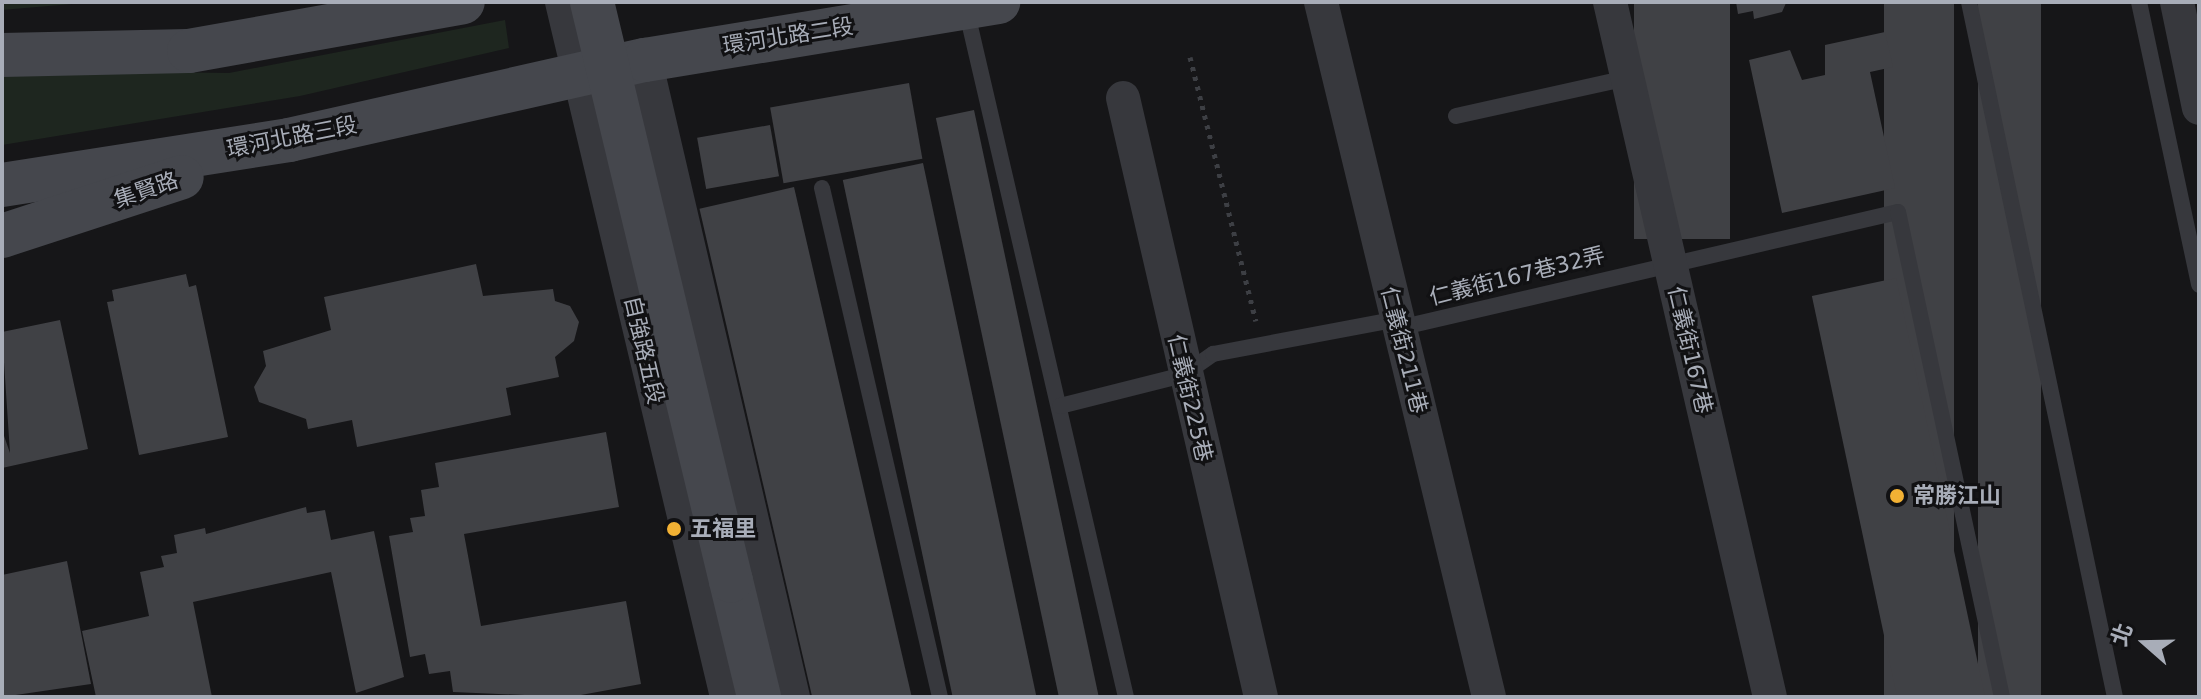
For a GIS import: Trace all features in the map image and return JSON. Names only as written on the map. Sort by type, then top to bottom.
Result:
[{"type":"main road","points":[[2,55],[189,51],[463,2]]},
{"type":"main road","points":[[592,2],[759,697]]},
{"type":"main road","name":"環河北路二段","points":[[579,75],[645,60],[982,5]]},
{"type":"main road","name":"環河北路三段","points":[[2,185],[289,140],[579,75]]},
{"type":"main road","name":"集賢路","points":[[2,236],[289,140]]},
{"type":"street","name":"自強路五段","points":[[562,2],[727,697]]},
{"type":"street","name":"仁義街211巷","points":[[1321,2],[1489,697]]},
{"type":"street","name":"仁義街167巷","points":[[1610,2],[1770,697]]},
{"type":"street","points":[[2177,2],[2199,108]]},
{"type":"street","points":[[645,60],[793,697]]},
{"type":"street","name":"仁義街225巷","points":[[1123,98],[1183,375],[1261,697]]},
{"type":"lane","points":[[1969,2],[2115,697]]},
{"type":"lane","points":[[2139,2],[2199,285]]},
{"type":"lane","points":[[982,5],[1060,406],[1126,697]]},
{"type":"lane","points":[[1456,116],[1627,78]]},
{"type":"lane","points":[[822,188],[940,697]]},
{"type":"lane","name":"仁義街167巷32弄","points":[[1060,406],[1183,375],[1213,354],[1387,321],[1399,328],[1670,261],[1898,212],[2002,697]]},
{"type":"path","points":[[1190,57],[1262,345]]},
{"type":"shaded area","points":[[2,2],[95,2],[2,10]]},
{"type":"shaded area","points":[[505,20],[509,48],[300,96],[2,145],[2,70],[229,73]]},
{"type":"building","points":[[1634,2],[1730,2],[1730,239],[1634,239]]},
{"type":"building","points":[[1736,2],[1786,3],[1782,12],[1754,19],[1753,11],[1738,14]]},
{"type":"building","points":[[1884,2],[1954,2],[1954,697],[1884,697]]},
{"type":"building","points":[[1978,2],[2041,2],[2041,697],[1978,697]]},
{"type":"building","points":[[1885,32],[1893,67],[1870,72],[1895,188],[1782,213],[1749,60],[1790,50],[1802,80],[1825,75],[1825,45]]},
{"type":"building","points":[[909,83],[922,159],[784,183],[770,107]]},
{"type":"building","points":[[974,110],[1099,697],[1059,697],[936,118]]},
{"type":"building","points":[[770,125],[779,176],[706,189],[697,138]]},
{"type":"building","points":[[923,163],[1037,697],[953,697],[843,180]]},
{"type":"building","points":[[794,187],[912,697],[812,697],[699,209]]},
{"type":"building","points":[[476,264],[483,296],[553,289],[555,301],[570,306],[579,322],[574,341],[555,357],[559,377],[506,388],[511,415],[357,447],[352,420],[308,429],[306,419],[259,402],[254,387],[266,366],[263,351],[331,330],[324,297]]},
{"type":"building","points":[[186,274],[189,287],[196,285],[228,437],[139,455],[107,302],[114,301],[112,290]]},
{"type":"building","name":"常勝江山","points":[[1896,278],[1985,697],[1897,697],[1812,296]]},
{"type":"building","points":[[60,320],[88,449],[2,468],[2,430],[10,453],[2,332]]},
{"type":"building","points":[[606,432],[619,507],[464,534],[481,626],[626,601],[641,684],[570,697],[453,692],[450,671],[429,674],[425,654],[410,657],[389,536],[413,532],[410,518],[425,516],[421,490],[439,487],[435,463]]},
{"type":"building","points":[[306,507],[307,513],[325,510],[331,540],[374,531],[404,677],[356,693],[331,572],[193,602],[212,697],[96,697],[82,631],[149,616],[140,572],[164,567],[161,556],[177,553],[174,535],[205,528],[206,534]]},
{"type":"building","points":[[67,561],[91,684],[2,697],[2,575]]},
{"type":"place","name":"常勝江山","points":[[1897,496]]},
{"type":"place","name":"五福里","points":[[674,529]]}]
